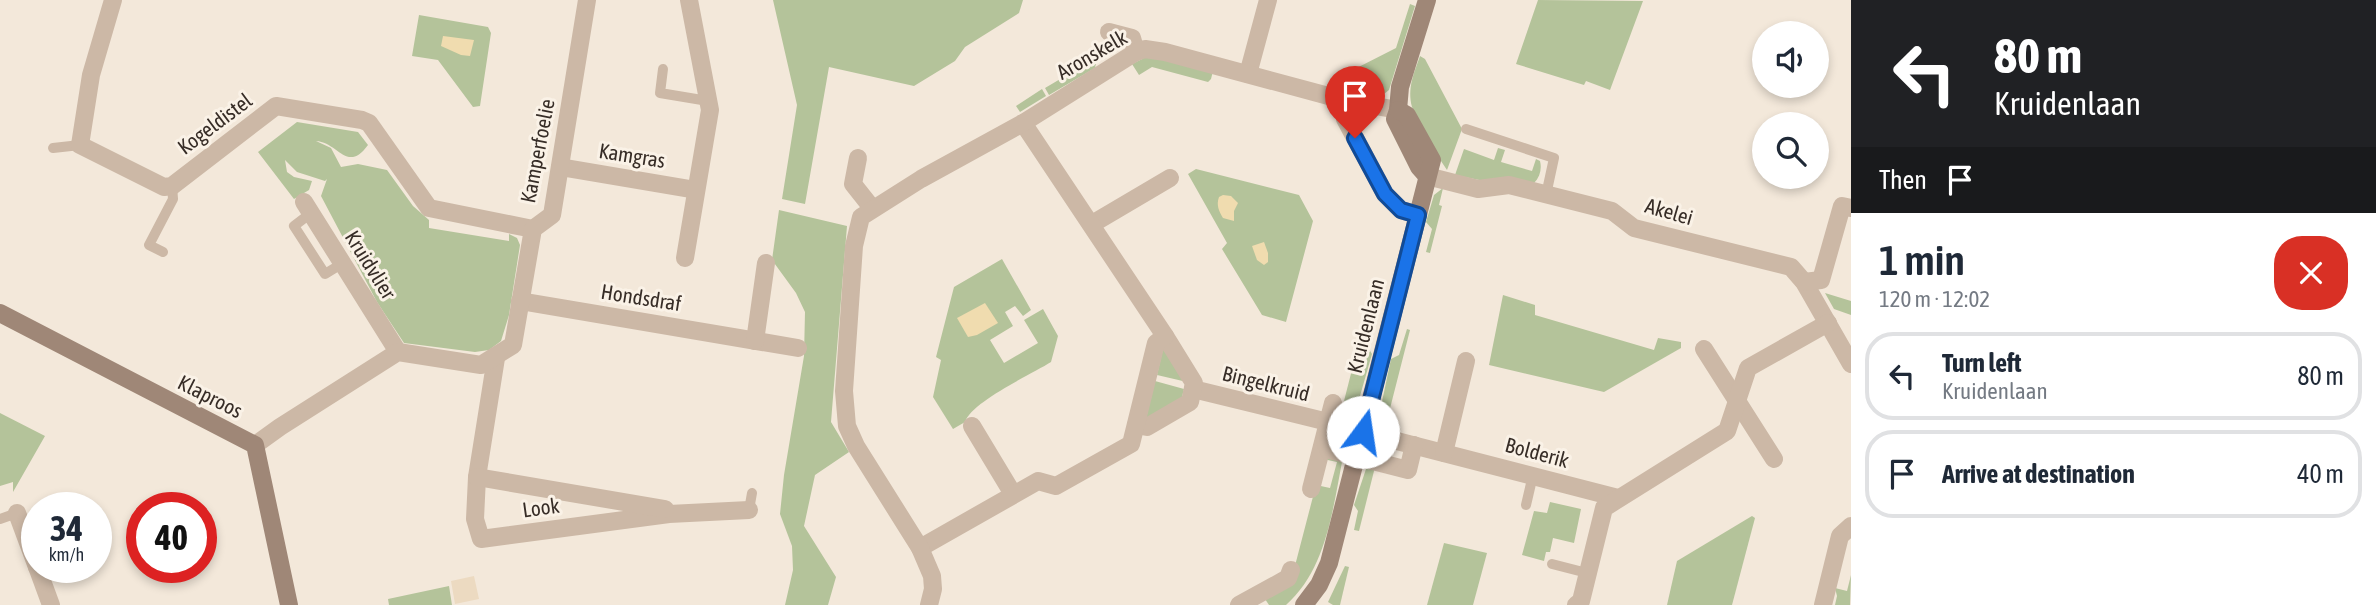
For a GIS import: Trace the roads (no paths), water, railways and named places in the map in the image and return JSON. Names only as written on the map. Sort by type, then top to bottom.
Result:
[{"type":"street","points":[[80,145],[91,75],[113,0]]},
{"type":"street","name":"Kamperfoelie","points":[[496,358],[513,345],[533,229],[551,215],[587,0]]},
{"type":"street","points":[[685,258],[709,105],[690,0]]},
{"type":"street","points":[[1248,74],[1268,0]]},
{"type":"street","points":[[1398,110],[1400,88],[1427,0]]},
{"type":"street","points":[[1109,32],[1132,38],[1136,52]]},
{"type":"street","name":"Aronskelk","points":[[872,208],[1145,49],[1347,101],[1398,110]]},
{"type":"street","points":[[1347,101],[1345,119],[1385,194],[1401,210],[1418,215]]},
{"type":"street","name":"Kogeldistel","points":[[80,145],[164,187],[172,186],[276,106],[362,120],[369,123],[429,208],[533,229]]},
{"type":"street","name":"Kruidenlaan","points":[[1304,605],[1319,585],[1329,563],[1432,160],[1407,115],[1398,110]]},
{"type":"street","name":"Bingelkruid","points":[[1023,122],[1194,383],[1190,402],[1147,427],[1136,425]]},
{"type":"street","points":[[858,158],[853,184],[872,208],[860,217],[854,246],[844,391],[847,426],[856,446],[920,548],[932,576],[933,589],[929,605]]},
{"type":"street","name":"Kamgras","points":[[560,167],[696,190]]},
{"type":"street","name":"Akelei","points":[[1427,176],[1478,189],[1509,185],[1612,211],[1634,228],[1791,267],[1804,282],[1851,364]]},
{"type":"street","points":[[1092,224],[1170,178]]},
{"type":"street","points":[[1804,282],[1821,280],[1842,206],[1851,208]]},
{"type":"street","name":"Kruidvlier","points":[[308,208],[398,352]]},
{"type":"street","points":[[755,341],[766,263]]},
{"type":"street","name":"Hondsdraf","points":[[520,302],[755,341],[776,351],[797,348]]},
{"type":"street","name":"Klaproos","points":[[0,313],[255,445],[289,605]]},
{"type":"street","points":[[1576,605],[1581,601],[1604,508],[1727,431],[1748,368],[1828,323]]},
{"type":"street","points":[[920,548],[1038,481],[1056,486],[1132,444],[1156,343],[1165,336]]},
{"type":"street","points":[[1704,348],[1774,459]]},
{"type":"street","points":[[255,445],[398,352],[481,365],[496,358]]},
{"type":"street","name":"Look","points":[[496,358],[477,477],[475,519],[481,539],[750,501]]},
{"type":"street","points":[[1444,453],[1466,361]]},
{"type":"street","name":"Bingelkruid","points":[[1193,389],[1328,422]]},
{"type":"street","points":[[1311,489],[1333,403]]},
{"type":"street","points":[[972,426],[1013,494]]},
{"type":"street","name":"Bolderik","points":[[1363,432],[1618,498]]},
{"type":"street","points":[[1322,448],[1408,470],[1414,445]]},
{"type":"street","name":"Look","points":[[477,477],[667,509],[670,514]]},
{"type":"street","points":[[18,513],[21,522]]},
{"type":"street","points":[[1823,605],[1840,536],[1851,526]]},
{"type":"street","points":[[1239,605],[1288,578],[1291,570]]},
{"type":"street","points":[[43,583],[51,605]]},
{"type":"lane","points":[[663,69],[660,93],[709,105]]},
{"type":"lane","points":[[1466,129],[1554,158],[1546,195]]},
{"type":"lane","points":[[53,148],[80,145]]},
{"type":"lane","points":[[163,252],[149,245],[173,199],[172,186]]},
{"type":"lane","points":[[1526,505],[1533,475]]},
{"type":"lane","points":[[0,519],[18,513]]},
{"type":"lane","points":[[1552,564],[1587,573]]}]
